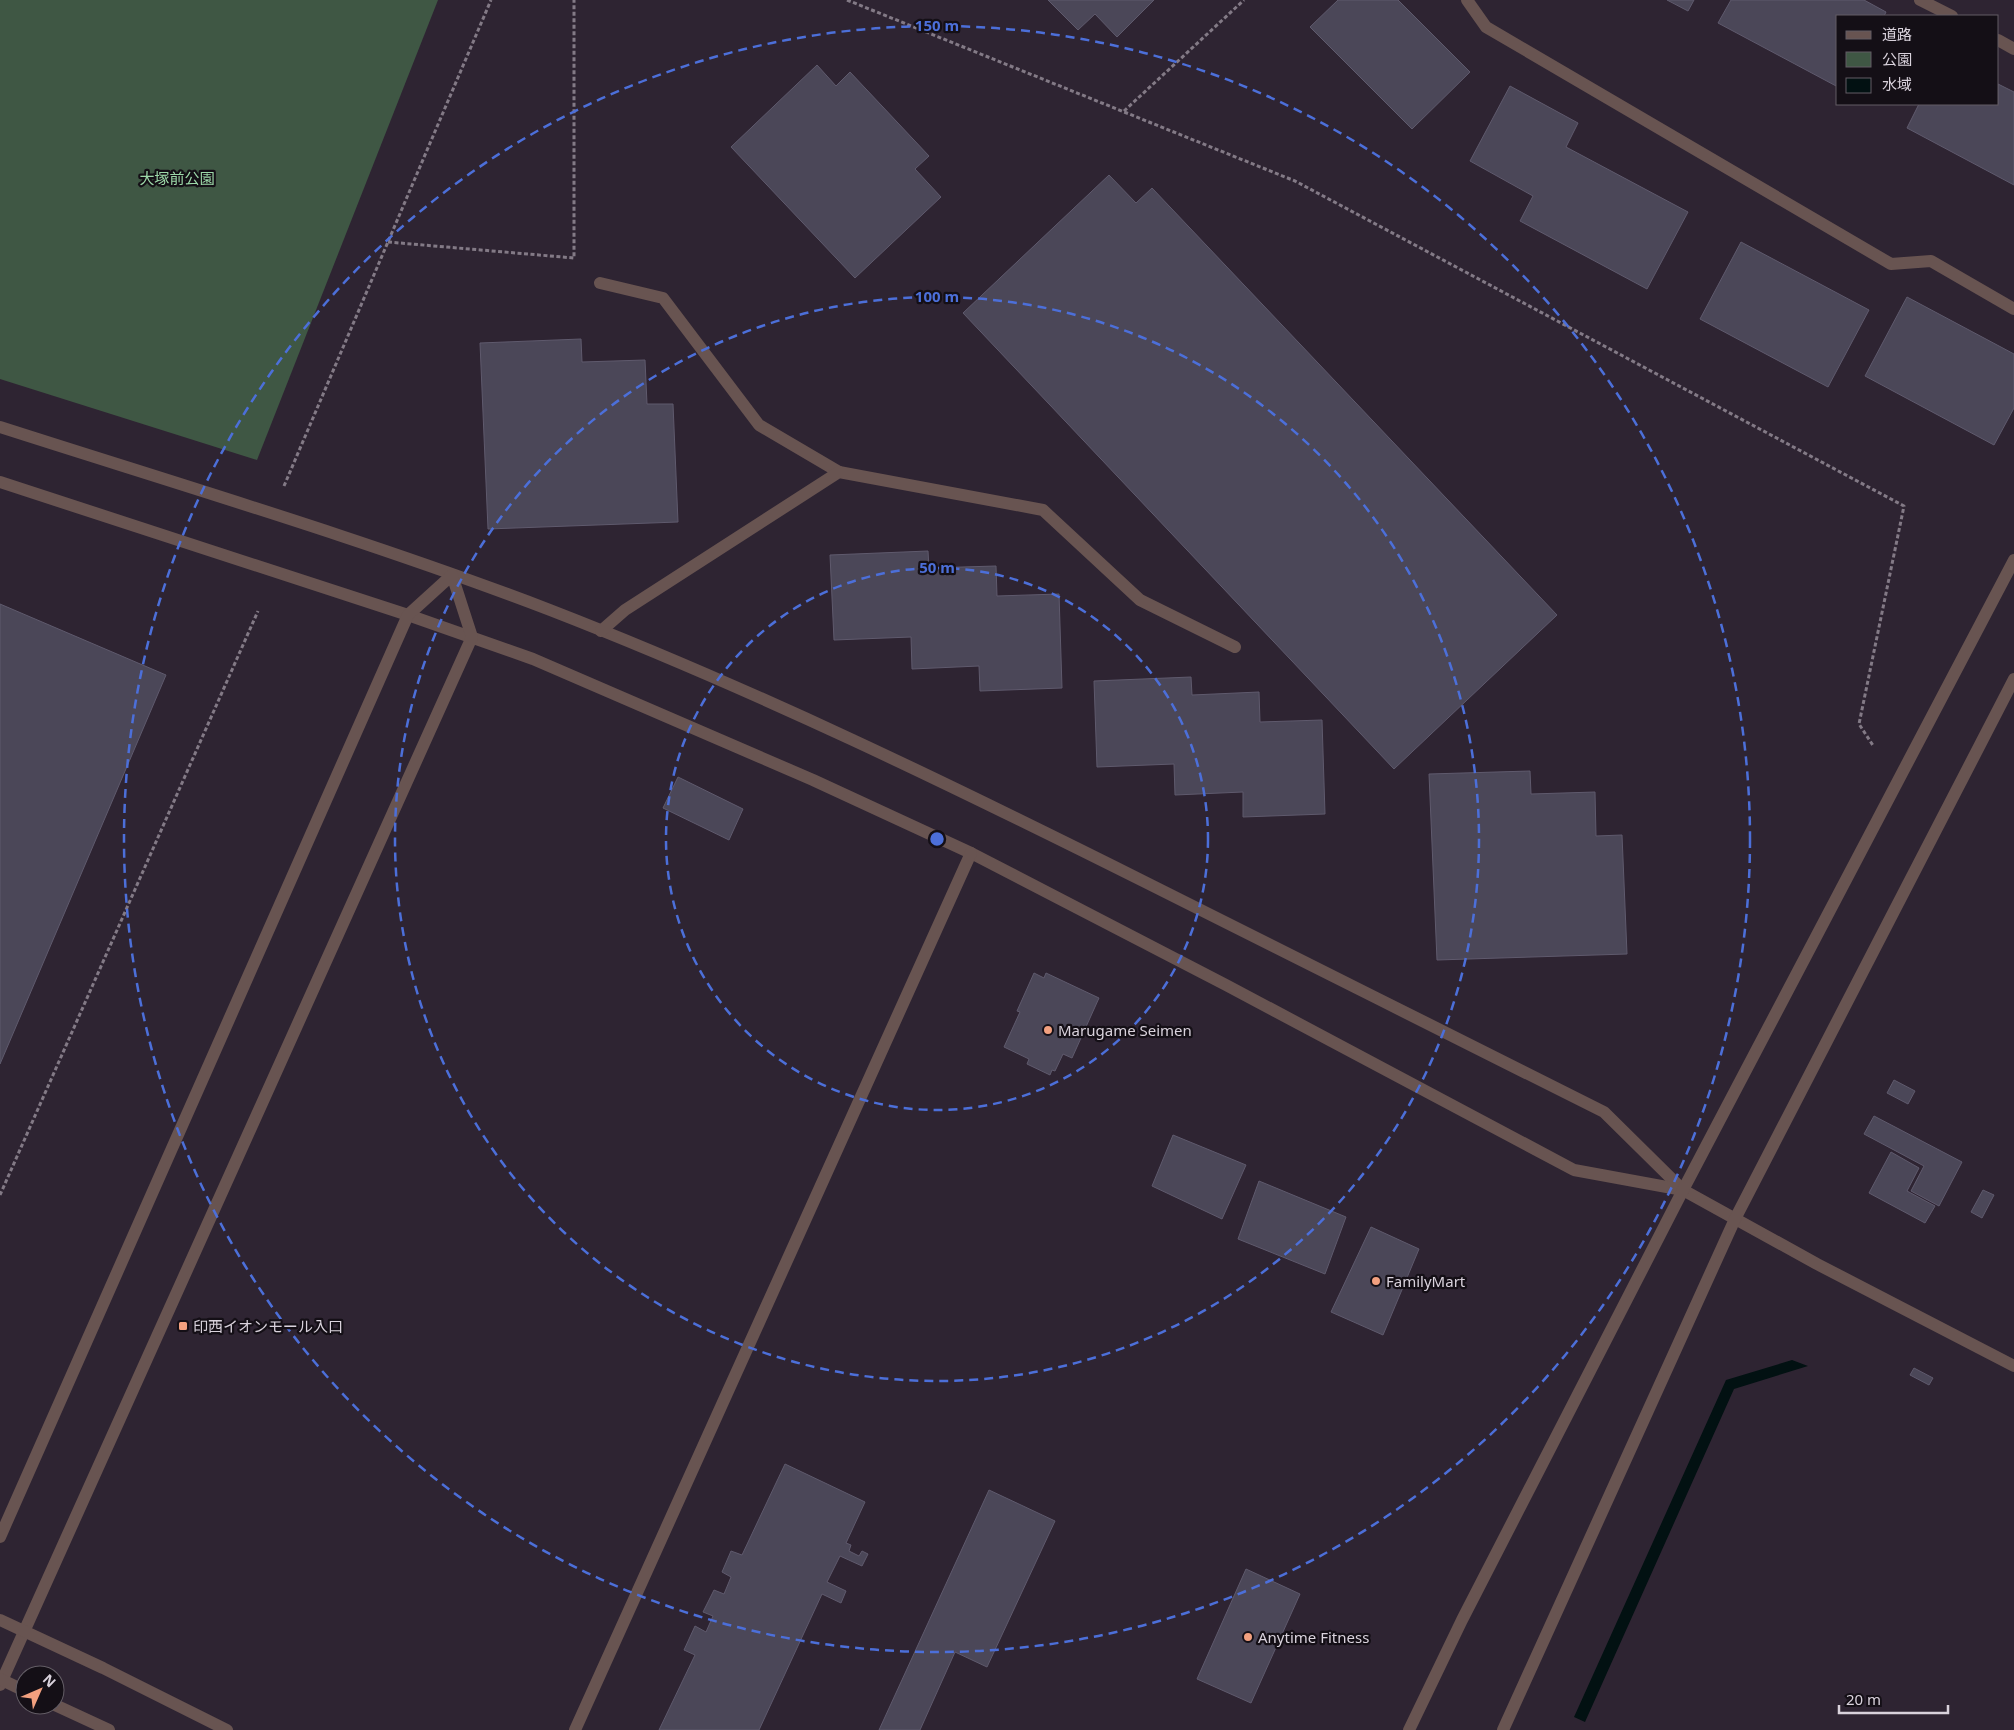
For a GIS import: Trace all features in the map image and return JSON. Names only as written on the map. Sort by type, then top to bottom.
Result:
[{"type":"street","points":[[1467,0],[1486,27],[1891,264],[1931,262],[2014,309]]},
{"type":"street","points":[[1921,0],[1950,15]]},
{"type":"street","points":[[1999,41],[2014,49]]},
{"type":"street","points":[[600,282],[662,298],[760,425],[839,472],[1043,510],[1140,600],[1235,647]]},
{"type":"street","points":[[0,427],[346,538],[452,575],[550,610],[773,703],[1001,810],[1604,1112],[1683,1190],[2014,1366]]},
{"type":"street","points":[[601,631],[625,610],[839,472]]},
{"type":"street","points":[[0,482],[408,615],[532,659],[758,756],[972,853],[1226,985],[1574,1170],[1683,1190]]},
{"type":"street","points":[[1409,1730],[1466,1612],[1683,1190],[2014,560]]},
{"type":"street","points":[[0,1537],[408,615],[452,575]]},
{"type":"street","points":[[15,1687],[1,1682],[472,637],[452,575]]},
{"type":"street","points":[[1503,1730],[1735,1219],[2014,679]]},
{"type":"street","points":[[575,1730],[972,853]]},
{"type":"street","points":[[0,1620],[226,1730]]},
{"type":"street","points":[[65,1710],[109,1730]]},
{"type":"path","points":[[284,486],[491,0]]},
{"type":"path","points":[[388,242],[574,258],[574,0]]},
{"type":"path","points":[[846,0],[1296,180],[1904,506],[1859,724],[1874,747]]},
{"type":"path","points":[[1124,112],[1244,0]]},
{"type":"path","points":[[0,1195],[258,611]]},
{"type":"green space","name":"大塚前公園","points":[[0,0],[438,0],[257,460],[0,379]]},
{"type":"water","points":[[1792,1360],[1808,1366],[1734,1389],[1585,1722],[1574,1717],[1726,1380]]},
{"type":"building","points":[[1048,0],[1154,0],[1117,37],[1095,14],[1078,30]]},
{"type":"building","points":[[1338,0],[1398,0],[1470,72],[1412,129],[1310,27]]},
{"type":"building","points":[[1667,0],[1694,0],[1688,11]]},
{"type":"building","points":[[1731,0],[1864,0],[1886,12],[1884,15],[1836,15],[1836,86],[1718,23]]},
{"type":"building","points":[[817,65],[836,86],[850,72],[929,156],[915,169],[941,197],[855,278],[731,147]]},
{"type":"building","points":[[1999,84],[2014,92],[2014,185],[1907,128],[1918,105],[1999,105]]},
{"type":"building","points":[[1510,86],[1578,123],[1566,147],[1688,212],[1647,289],[1520,221],[1533,196],[1470,161]]},
{"type":"building","points":[[1109,175],[1136,203],[1152,188],[1557,615],[1394,769],[963,313]]},
{"type":"building","points":[[1741,242],[1869,310],[1828,387],[1700,319]]},
{"type":"building","points":[[1907,297],[2014,354],[2014,408],[1994,445],[1865,376]]},
{"type":"building","points":[[581,339],[582,362],[645,360],[647,404],[673,404],[678,522],[488,529],[480,343]]},
{"type":"building","points":[[928,551],[929,568],[996,566],[997,596],[1059,594],[1062,688],[980,691],[979,666],[912,669],[911,637],[834,640],[830,555]]},
{"type":"building","points":[[0,604],[166,675],[0,1064]]},
{"type":"building","points":[[1191,677],[1192,695],[1259,692],[1260,722],[1322,720],[1325,814],[1243,817],[1243,792],[1175,795],[1174,764],[1097,767],[1094,681]]},
{"type":"building","points":[[1530,771],[1531,794],[1595,792],[1596,836],[1622,835],[1627,954],[1437,960],[1429,774]]},
{"type":"building","points":[[678,777],[743,809],[729,840],[663,808]]},
{"type":"building","name":"Marugame Seimen","points":[[1034,973],[1044,978],[1046,973],[1099,998],[1072,1058],[1063,1054],[1055,1071],[1052,1070],[1050,1075],[1027,1064],[1029,1059],[1004,1047],[1020,1012],[1017,1011]]},
{"type":"building","points":[[1894,1080],[1915,1091],[1908,1104],[1887,1093]]},
{"type":"building","points":[[1874,1116],[1962,1162],[1939,1206],[1911,1191],[1924,1166],[1864,1134]]},
{"type":"building","points":[[1173,1135],[1246,1165],[1222,1219],[1152,1186]]},
{"type":"building","points":[[1891,1152],[1919,1168],[1907,1191],[1935,1206],[1925,1223],[1869,1193]]},
{"type":"building","points":[[1259,1181],[1346,1217],[1325,1274],[1238,1239]]},
{"type":"building","points":[[1983,1190],[1994,1195],[1982,1218],[1971,1212]]},
{"type":"building","name":"FamilyMart","points":[[1371,1227],[1419,1249],[1383,1335],[1331,1312]]},
{"type":"building","points":[[1914,1368],[1933,1378],[1929,1385],[1910,1375]]},
{"type":"building","points":[[785,1464],[865,1502],[846,1543],[851,1545],[849,1551],[859,1556],[862,1551],[868,1554],[862,1566],[840,1556],[827,1582],[846,1591],[841,1603],[822,1594],[759,1730],[659,1730],[695,1655],[684,1650],[695,1626],[706,1632],[713,1616],[703,1612],[714,1590],[724,1594],[731,1577],[722,1572],[731,1551],[742,1555]]},
{"type":"building","points":[[989,1490],[1055,1521],[987,1667],[955,1652],[920,1730],[879,1730]]},
{"type":"building","name":"Anytime Fitness","points":[[1246,1569],[1300,1594],[1251,1703],[1197,1679]]},
{"type":"place","name":"Marugame Seimen","points":[[1048,1030]]},
{"type":"place","name":"FamilyMart","points":[[1376,1281]]},
{"type":"place","name":"印西イオンモール入口","points":[[183,1326]]},
{"type":"place","name":"Anytime Fitness","points":[[1248,1637]]}]
